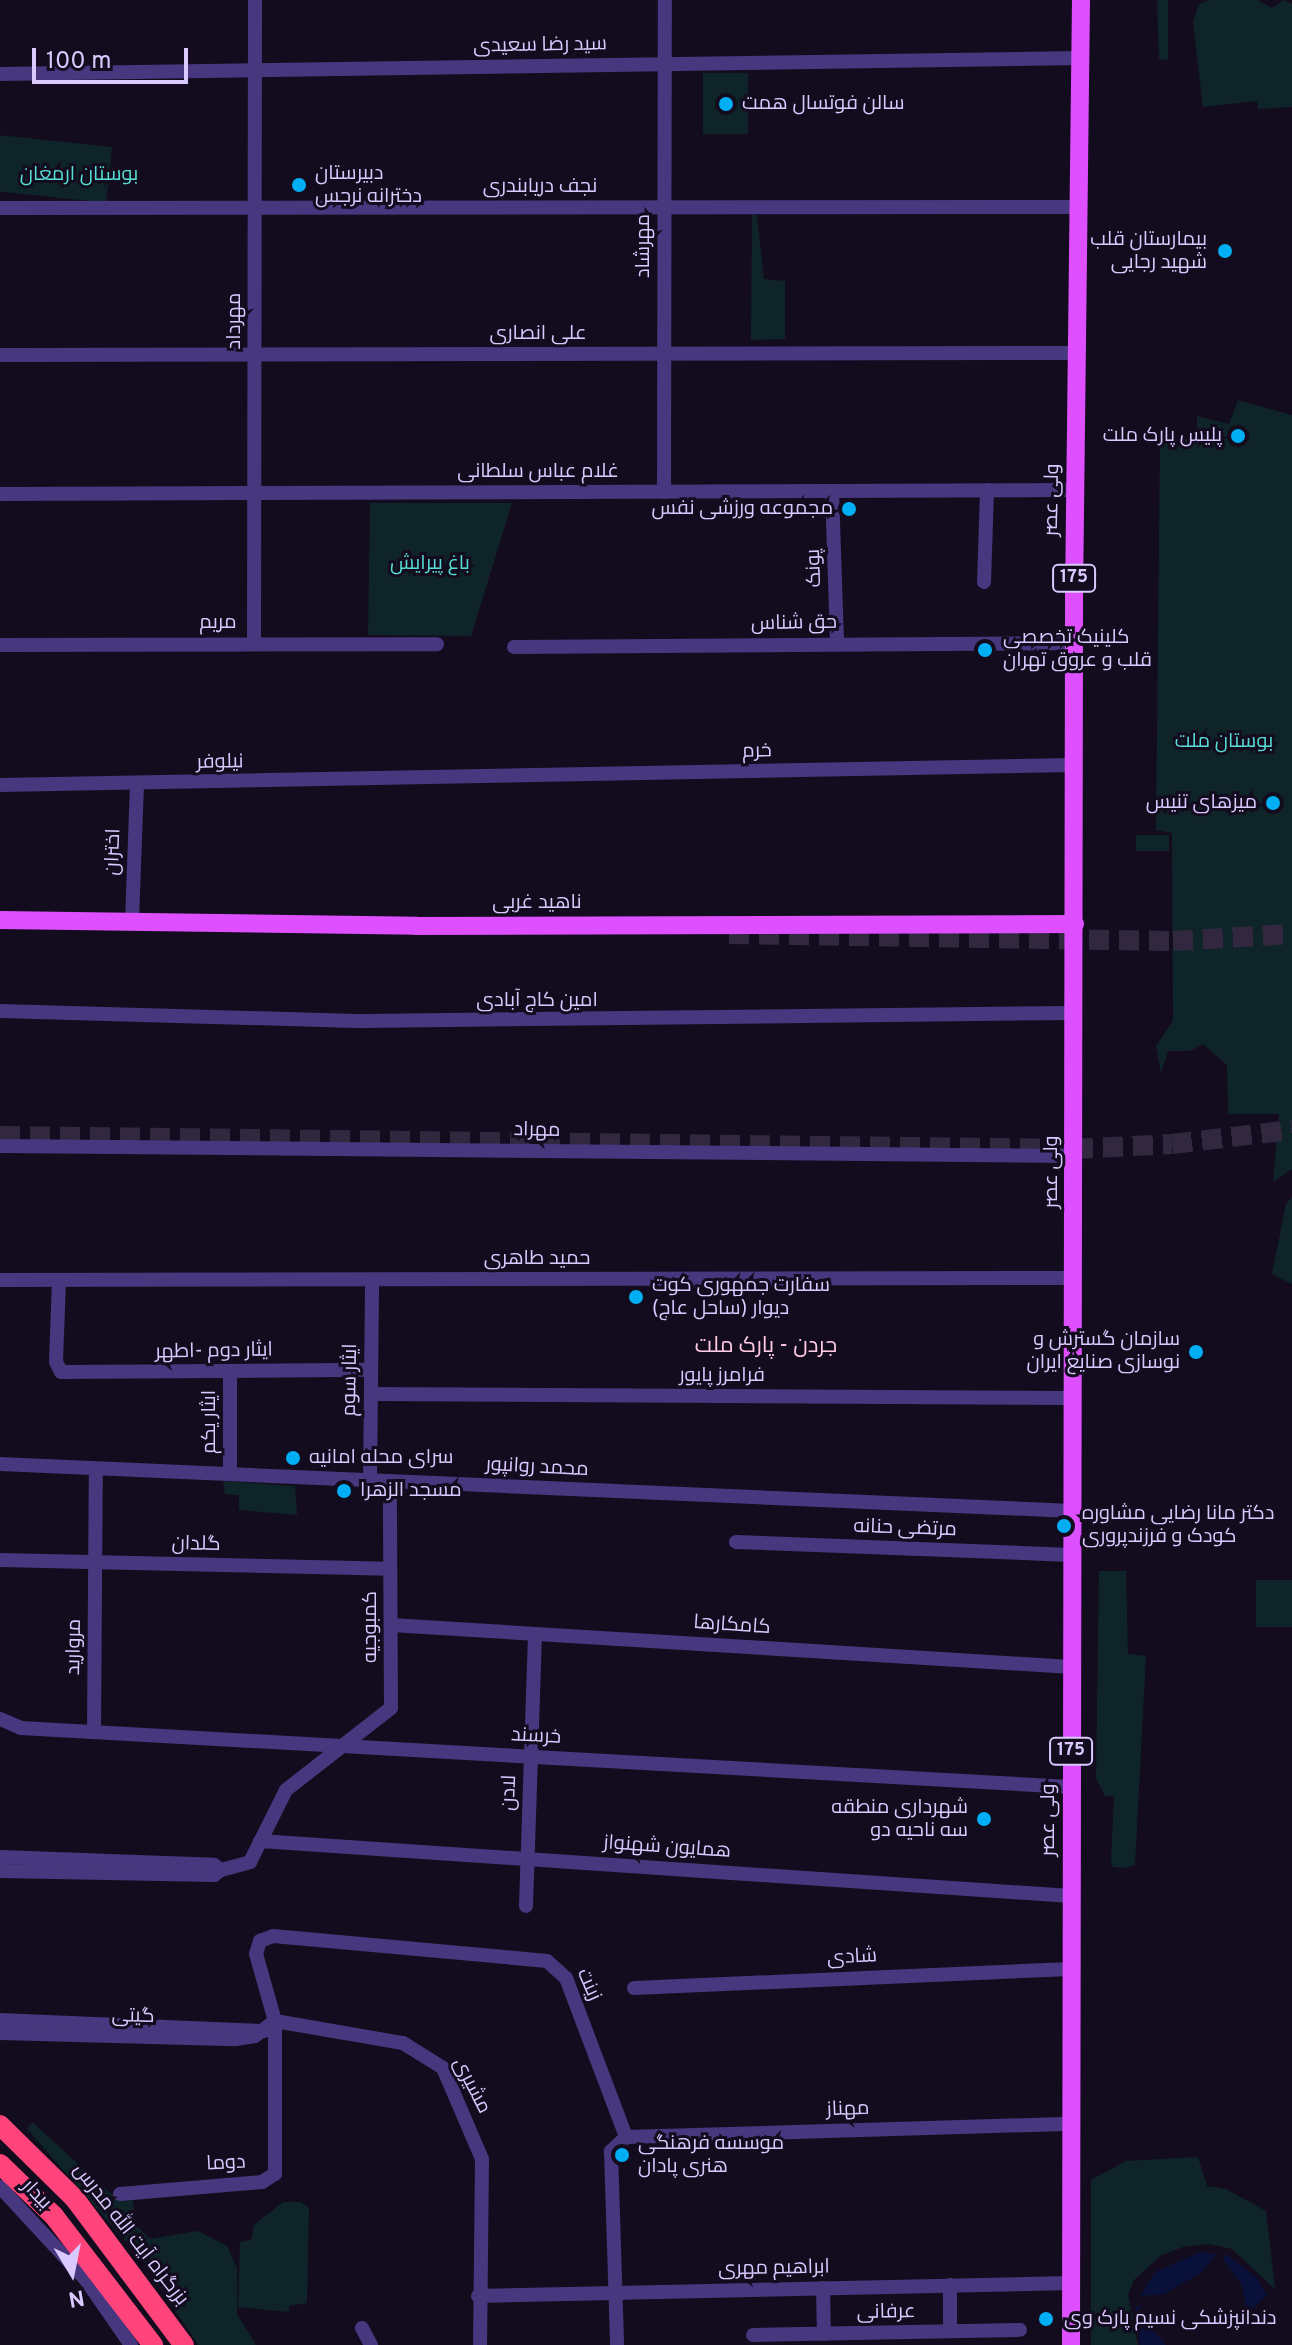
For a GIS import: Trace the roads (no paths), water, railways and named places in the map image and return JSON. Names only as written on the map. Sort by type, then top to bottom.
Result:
[{"type":"highway","name":"بزرگراه آیت الله مدرس","points":[[0,2125],[75,2199],[184,2345]]},
{"type":"highway","points":[[0,2167],[54,2216],[153,2345]]},
{"type":"main road","name":"ولی عصر","points":[[1071,2345],[1074,643],[1081,0]]},
{"type":"main road","name":"ناهید غربی","points":[[0,920],[1075,924]]},
{"type":"street","name":"مهرداد","points":[[254,643],[255,0]]},
{"type":"street","name":"مهرشاد","points":[[664,492],[665,0]]},
{"type":"street","name":"سید رضا سعیدی","points":[[0,74],[1081,58]]},
{"type":"street","name":"نجف دریابندری","points":[[0,208],[1080,207]]},
{"type":"street","name":"علی انصاری","points":[[0,355],[1076,353]]},
{"type":"street","points":[[984,582],[987,490]]},
{"type":"street","name":"غلام عباس سلطانی","points":[[0,494],[1075,490]]},
{"type":"street","name":"پونک","points":[[832,491],[837,644]]},
{"type":"street","name":"حق شناس","points":[[514,647],[1074,643]]},
{"type":"street","name":"مریم","points":[[0,645],[437,644]]},
{"type":"street","name":"خرم","points":[[440,780],[1075,765]]},
{"type":"street","name":"نیلوفر","points":[[0,785],[440,780]]},
{"type":"street","name":"اختران","points":[[132,921],[137,784]]},
{"type":"street","name":"امین کاج آبادی","points":[[0,1011],[364,1021],[1074,1013]]},
{"type":"street","name":"مهراد","points":[[0,1146],[1073,1156]]},
{"type":"street","name":"حمید طاهری","points":[[0,1280],[1074,1278]]},
{"type":"street","name":"ایثار دوم -اطهر","points":[[59,1280],[57,1370],[371,1370]]},
{"type":"street","name":"ایثار سوم","points":[[370,1481],[372,1280]]},
{"type":"street","name":"ایثار یکم","points":[[230,1371],[230,1473]]},
{"type":"street","name":"فرامرز پایور","points":[[371,1394],[1073,1398]]},
{"type":"street","name":"محمد روانپور","points":[[0,1464],[1072,1511]]},
{"type":"street","name":"مروارید","points":[[94,1731],[96,1469]]},
{"type":"street","name":"کمبوجیه","points":[[216,1870],[250,1862],[286,1790],[338,1745],[391,1708],[390,1481]]},
{"type":"street","name":"مرتضی حنانه","points":[[736,1542],[1072,1555]]},
{"type":"street","name":"گلدان","points":[[0,1560],[390,1569]]},
{"type":"street","name":"کامکارها","points":[[391,1625],[1071,1667]]},
{"type":"street","name":"لادن","points":[[526,1906],[535,1634]]},
{"type":"street","name":"خرسند","points":[[0,1719],[21,1728],[1071,1787]]},
{"type":"street","name":"همایون شهنواز","points":[[260,1841],[1071,1896]]},
{"type":"street","points":[[0,1857],[216,1870]]},
{"type":"street","points":[[0,1871],[216,1870]]},
{"type":"street","name":"زینت","points":[[270,2026],[256,1954],[260,1941],[273,1936],[523,1957],[555,1966],[566,1978],[626,2137]]},
{"type":"street","name":"شادی","points":[[634,1988],[1071,1969]]},
{"type":"street","name":"گیتی","points":[[0,2020],[270,2026]]},
{"type":"street","name":"گیتی","points":[[0,2033],[236,2039],[270,2026]]},
{"type":"street","name":"دوما","points":[[120,2194],[272,2178],[270,2026]]},
{"type":"street","name":"مشیری","points":[[270,2026],[403,2043],[443,2068],[482,2159],[478,2296],[480,2345]]},
{"type":"street","name":"مهناز","points":[[626,2137],[1071,2124]]},
{"type":"street","points":[[617,2345],[611,2151],[626,2137]]},
{"type":"street","name":"بیدار","points":[[0,2187],[78,2270],[122,2344]]},
{"type":"street","name":"بیدار","points":[[0,2196],[82,2283],[122,2344]]},
{"type":"street","name":"ابراهیم مهری","points":[[478,2296],[1072,2283]]},
{"type":"street","points":[[950,2285],[950,2331]]},
{"type":"street","points":[[823,2288],[824,2334]]},
{"type":"street","points":[[362,2328],[371,2345]]},
{"type":"street","name":"عرفانی","points":[[753,2335],[1020,2330]]},
{"type":"tunnel","points":[[729,934],[1173,941],[1292,934]]},
{"type":"tunnel","points":[[0,1136],[1073,1149],[1172,1144],[1292,1130]]},
{"type":"place","name":"سالن فوتسال همت","points":[[726,104]]},
{"type":"place","name":"دبیرستان دخترانه نرجس","points":[[299,185]]},
{"type":"place","name":"بیمارستان قلب شهید رجایی","points":[[1225,251]]},
{"type":"place","name":"پلیس پارک ملت","points":[[1238,436]]},
{"type":"place","name":"مجموعه ورزشی نفس","points":[[849,509]]},
{"type":"place","name":"کلینیک تخصصی قلب و عروق تهران","points":[[985,650]]},
{"type":"place","name":"میزهای تنیس","points":[[1273,803]]},
{"type":"place","name":"سفارت جمهوری کوت دیوار (ساحل عاج)","points":[[636,1297]]},
{"type":"place","name":"سازمان گسترش و نوسازی صنایع ایران","points":[[1196,1352]]},
{"type":"place","name":"سرای محله امانیه","points":[[293,1458]]},
{"type":"place","name":"مسجد الزهرا","points":[[344,1491]]},
{"type":"place","name":"دکتر مانا رضایی مشاوره کودک و فرزندپروری","points":[[1064,1526]]},
{"type":"place","name":"شهرداری منطقه سه ناحیه دو","points":[[984,1819]]},
{"type":"place","name":"موسسه فرهنگی هنری پادان","points":[[622,2155]]},
{"type":"place","name":"دندانپزشکی نسیم پارک وی","points":[[1046,2319]]},
{"type":"district","name":"جردن - پارک ملت","points":[[766,1347]]},
{"type":"park label","name":"بوستان ارمغان","points":[[79,175]]},
{"type":"park label","name":"باغ پیرایش","points":[[430,564]]},
{"type":"park label","name":"بوستان ملت","points":[[1224,742]]}]
